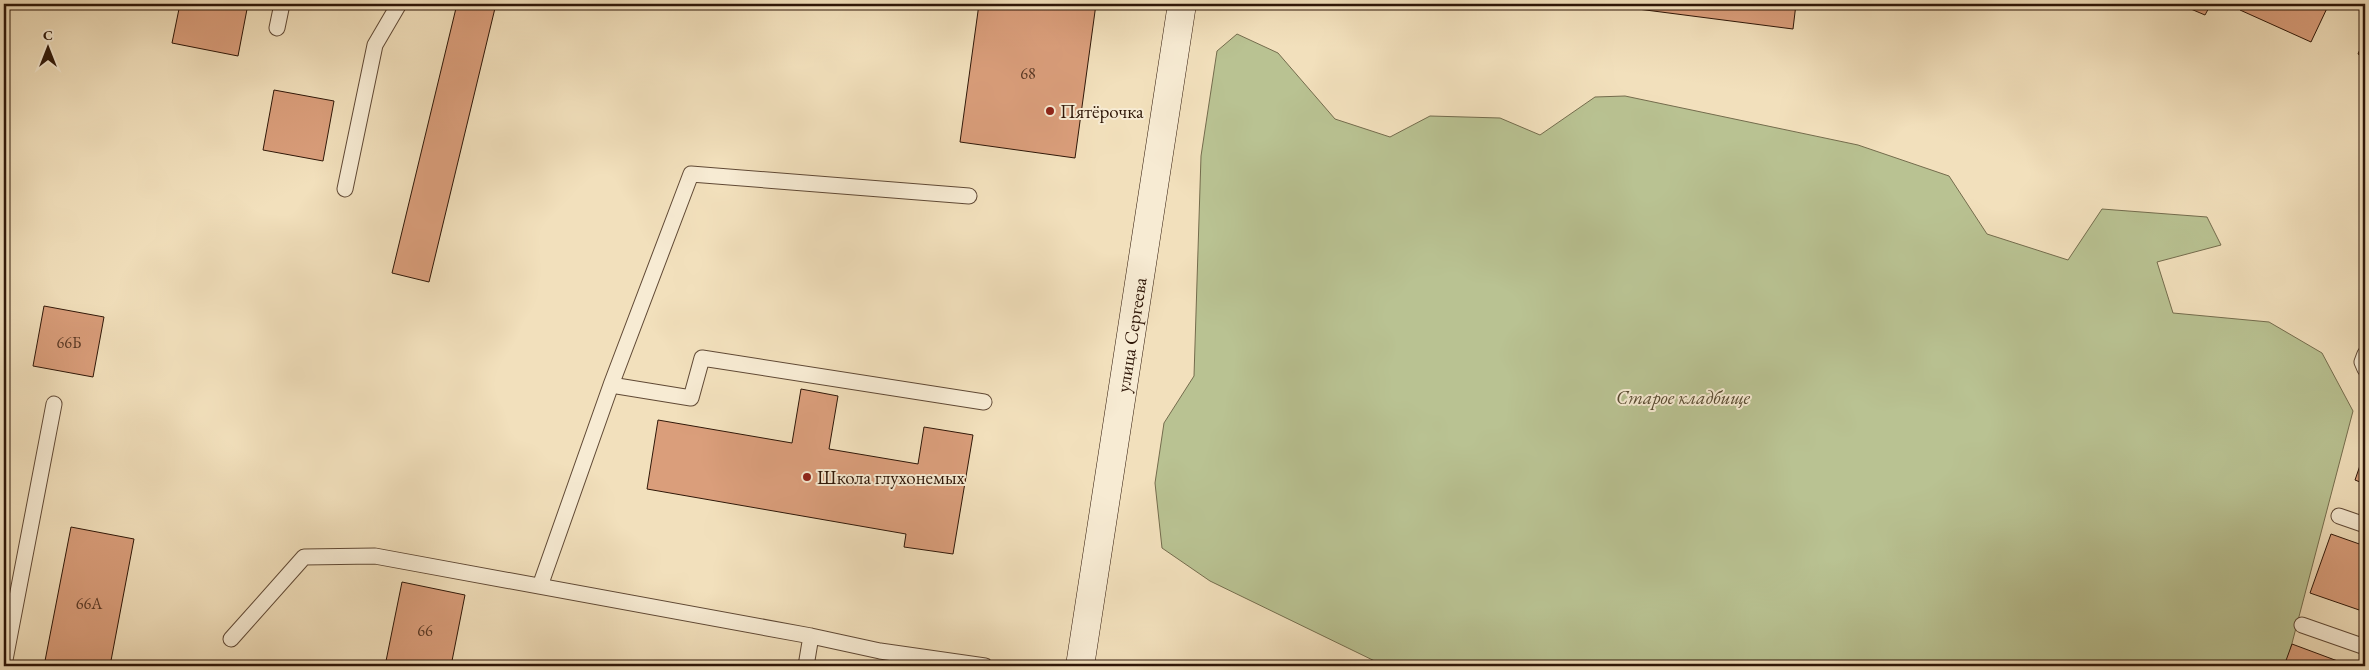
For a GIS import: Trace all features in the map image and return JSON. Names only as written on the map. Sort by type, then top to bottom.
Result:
[{"type":"main road","name":"улица Сергеева","points":[[1080,666],[1182,4]]},
{"type":"lane","points":[[277,28],[282,4]]},
{"type":"lane","points":[[345,189],[375,46],[399,4]]},
{"type":"lane","points":[[540,586],[610,386],[691,174],[969,196]]},
{"type":"lane","points":[[2365,354],[2362,362],[2365,369]]},
{"type":"lane","points":[[610,386],[691,398],[702,358],[984,402]]},
{"type":"lane","points":[[4,664],[54,404]]},
{"type":"lane","points":[[2339,516],[2365,525]]},
{"type":"lane","points":[[231,639],[304,557],[375,556],[811,636],[880,651],[985,666]]},
{"type":"lane","points":[[2302,625],[2365,647]]},
{"type":"lane","points":[[806,666],[811,636]]},
{"type":"green space","name":"Старое кладбище","points":[[1237,34],[1278,53],[1335,119],[1390,137],[1430,116],[1500,118],[1540,135],[1595,97],[1625,96],[1858,145],[1949,176],[1987,234],[2068,260],[2102,209],[2207,217],[2221,245],[2157,262],[2173,313],[2269,322],[2322,353],[2353,411],[2286,666],[1385,666],[1210,581],[1162,548],[1155,483],[1164,423],[1194,376],[1201,156],[1217,51]]},
{"type":"building","points":[[180,4],[248,4],[238,56],[172,43]]},
{"type":"building","points":[[457,4],[496,4],[429,282],[392,273]]},
{"type":"building","points":[[979,4],[1096,4],[1075,158],[960,142]]},
{"type":"building","points":[[1599,4],[1796,4],[1793,29]]},
{"type":"building","points":[[2179,4],[2211,4],[2205,15]]},
{"type":"building","points":[[2243,4],[2329,4],[2311,42],[2240,10]]},
{"type":"building","points":[[2365,38],[2365,58],[2358,54]]},
{"type":"building","points":[[274,90],[334,101],[323,161],[263,150]]},
{"type":"building","points":[[44,306],[104,317],[93,377],[33,366]]},
{"type":"building","name":"Школа глухонемых","points":[[801,389],[838,396],[829,449],[918,464],[924,427],[973,435],[953,554],[904,547],[906,534],[647,489],[658,420],[792,443]]},
{"type":"building","points":[[2365,451],[2365,484],[2355,480]]},
{"type":"building","points":[[71,527],[134,539],[110,666],[44,666]]},
{"type":"building","points":[[2331,534],[2365,546],[2365,612],[2310,593]]},
{"type":"building","points":[[402,582],[465,595],[451,666],[385,666]]},
{"type":"building","points":[[2292,644],[2351,666],[2284,666]]},
{"type":"place","name":"Пятёрочка","points":[[1050,111]]},
{"type":"place","name":"Школа глухонемых","points":[[807,477]]}]
